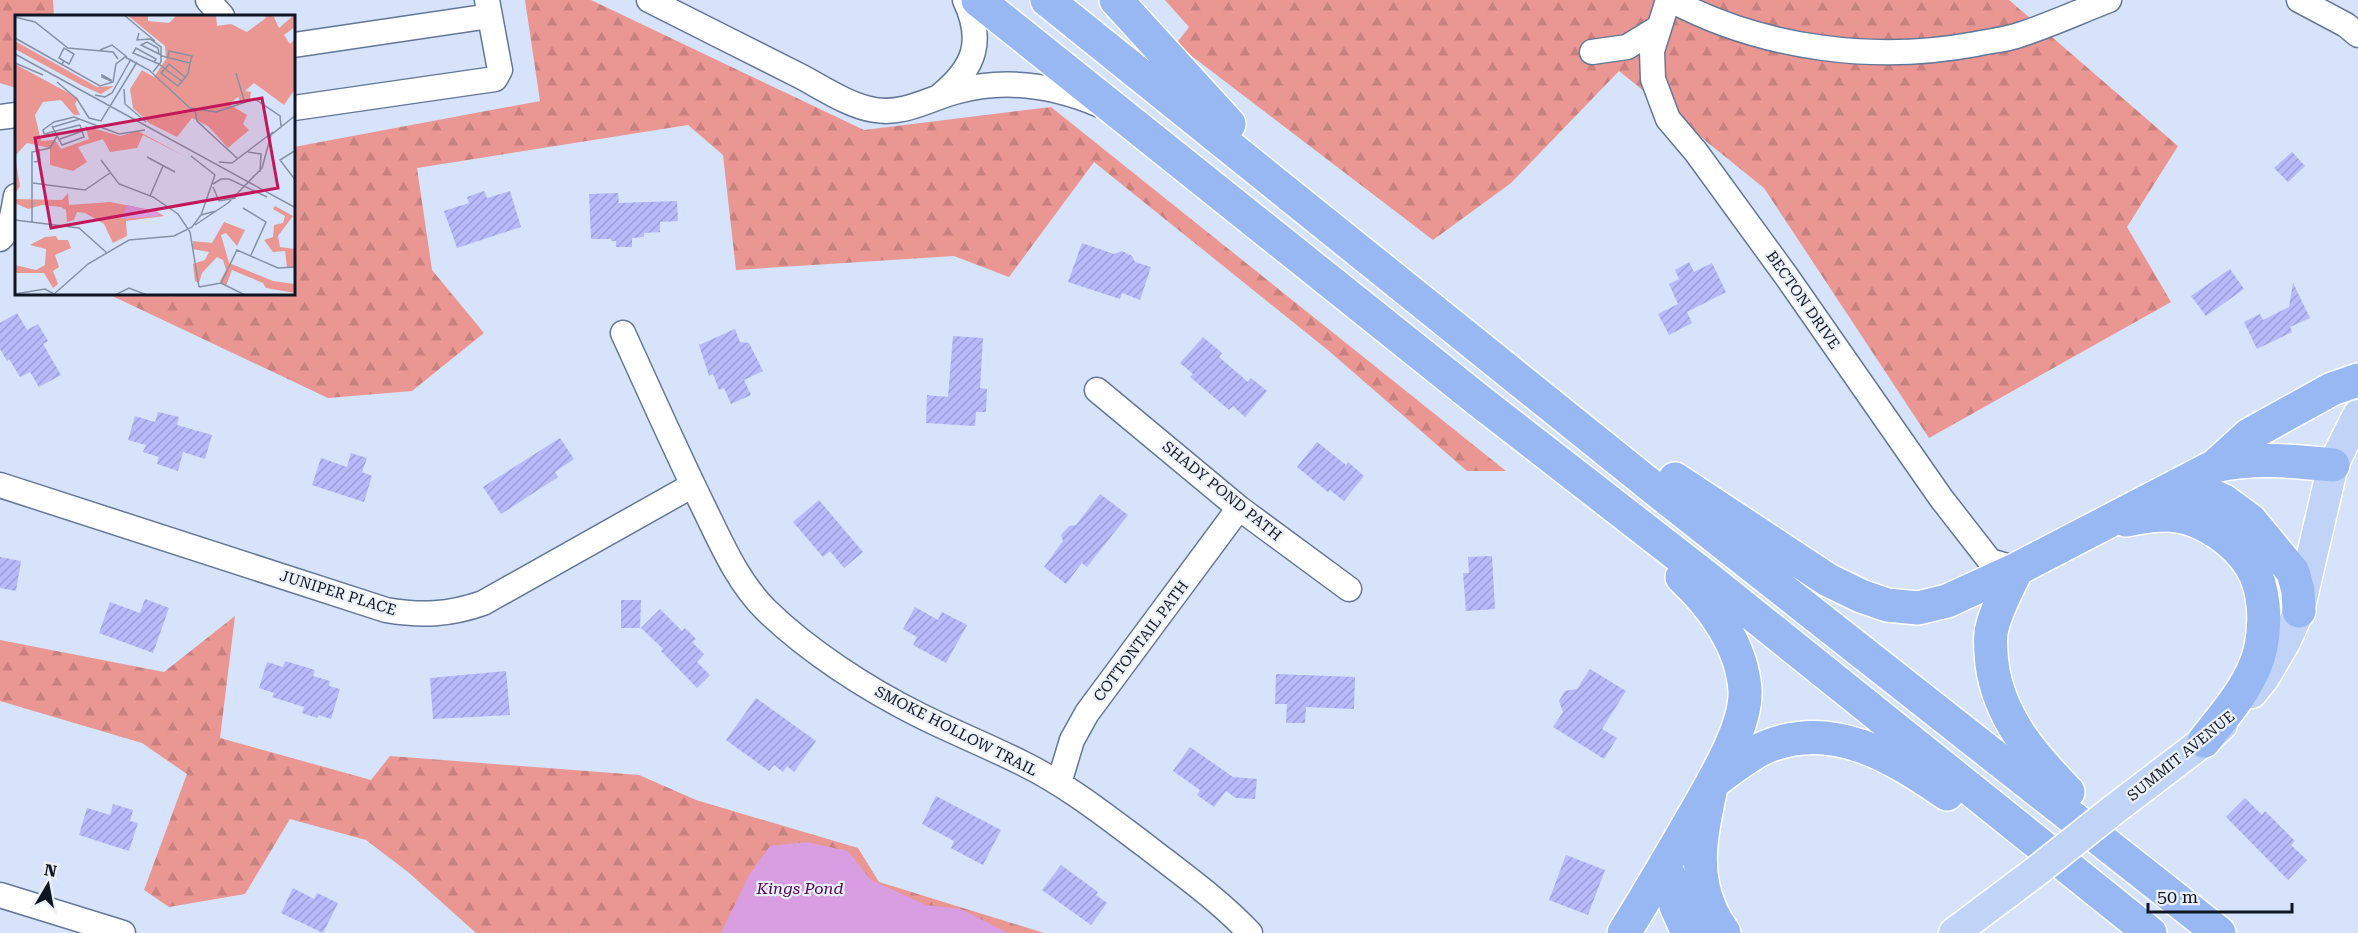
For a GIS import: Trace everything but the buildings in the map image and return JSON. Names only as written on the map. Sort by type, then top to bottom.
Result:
[{"type":"highway","points":[[978,0],[1477,399],[1706,577],[2150,933]]},
{"type":"highway","points":[[1047,0],[1665,497],[2150,876],[2219,933]]},
{"type":"highway","points":[[1116,0],[1226,122],[1334,229]]},
{"type":"highway","points":[[1459,330],[1704,499],[1828,580],[1861,596],[1887,605],[1918,608],[1947,601],[2017,569],[2215,466],[2249,435],[2332,389],[2358,380]]},
{"type":"highway","points":[[1477,399],[1685,580],[1728,634],[1739,657],[1745,691],[1740,720],[1728,751],[1666,865],[1624,933]]},
{"type":"highway","points":[[2215,466],[2237,461],[2266,460],[2333,465]]},
{"type":"highway","points":[[2171,489],[2196,489],[2224,501],[2250,520],[2293,572],[2298,591],[2299,611]]},
{"type":"highway","points":[[2101,525],[2138,517],[2176,516],[2206,525],[2233,544],[2252,567],[2262,596],[2264,619],[2261,648],[2249,678],[2232,706],[2204,741]]},
{"type":"highway","points":[[2017,569],[1998,607],[1991,630],[1995,685],[2005,712],[2023,742],[2045,770],[2150,876]]},
{"type":"highway","points":[[1724,933],[1709,908],[1700,863],[1701,834],[1712,783],[1765,747],[1800,737],[1836,739],[1888,756],[1918,774],[2139,933]]},
{"type":"highway","points":[[1666,865],[1676,906],[1688,933]]},
{"type":"main road","name":"SUMMIT AVENUE","points":[[1954,933],[2204,741],[2239,709],[2264,678],[2285,642],[2299,611],[2333,465],[2358,415]]},
{"type":"street","points":[[649,0],[833,93],[874,110],[896,111],[978,87],[1023,84],[1071,94],[1118,113]]},
{"type":"street","points":[[939,97],[966,71],[973,57],[975,27],[965,0]]},
{"type":"street","points":[[1670,0],[1701,16],[1784,42],[1875,53],[1949,49],[2014,37],[2109,0]]},
{"type":"street","name":"BECTON DRIVE","points":[[1670,0],[1658,28],[1652,51],[1653,79],[1668,119],[1703,161],[1774,259],[1941,498],[1990,561],[2017,569]]},
{"type":"street","points":[[2299,0],[2346,25],[2358,35]]},
{"type":"street","points":[[296,45],[489,8],[500,70],[495,79],[296,108]]},
{"type":"street","points":[[1592,52],[1627,47],[1658,28]]},
{"type":"street","points":[[0,117],[15,115]]},
{"type":"street","points":[[0,239],[11,222],[15,201]]},
{"type":"street","name":"SMOKE HOLLOW TRAIL","points":[[623,333],[730,561],[745,585],[766,609],[831,662],[882,694],[917,714],[1023,763],[1086,801],[1201,888],[1231,913],[1250,933]]},
{"type":"street","name":"SHADY POND PATH","points":[[1097,390],[1239,508],[1349,589]]},
{"type":"street","name":"JUNIPER PLACE","points":[[0,485],[386,610],[413,615],[438,615],[483,603],[693,485]]},
{"type":"street","name":"COTTONTAIL PATH","points":[[1059,783],[1072,740],[1088,713],[1239,508]]},
{"type":"street","points":[[0,895],[123,933]]},
{"type":"green space","points":[[0,0],[53,0],[54,15],[15,15],[15,88],[0,83]]},
{"type":"green space","points":[[525,0],[591,0],[864,130],[1051,107],[1506,471],[1467,471],[1329,351],[1094,162],[1009,277],[954,256],[736,270],[723,155],[688,125],[417,168],[432,270],[484,333],[412,391],[328,398],[112,296],[296,296],[296,147],[540,101]]},
{"type":"green space","points":[[1165,0],[2009,0],[2178,146],[2127,227],[2171,302],[1929,438],[1764,188],[1619,71],[1511,183],[1433,240],[1176,44],[1189,27]]},
{"type":"green space","points":[[235,616],[220,738],[371,780],[390,756],[639,775],[696,800],[858,848],[879,882],[1044,933],[476,933],[408,872],[366,840],[290,819],[245,894],[169,907],[144,890],[187,774],[142,743],[0,701],[0,640],[164,672]]},
{"type":"water","name":"Kings Pond","points":[[806,842],[848,851],[871,880],[926,905],[961,909],[1008,933],[721,933],[749,875],[770,846]]}]
